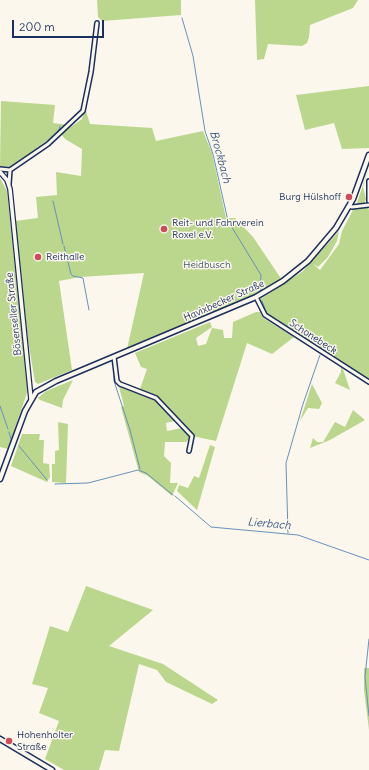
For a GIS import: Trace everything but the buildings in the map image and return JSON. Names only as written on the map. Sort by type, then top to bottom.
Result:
[{"type":"main road","name":"Havixbecker Straße","points":[[0,479],[31,399],[39,390],[256,297],[283,281],[308,261],[327,240],[349,206],[369,155]]},
{"type":"main road","points":[[0,739],[52,770]]},
{"type":"street","points":[[0,169],[10,170],[48,144],[83,111],[91,72],[97,23]]},
{"type":"street","points":[[9,184],[10,170]]},
{"type":"street","points":[[0,172],[9,184]]},
{"type":"street","points":[[369,181],[369,201]]},
{"type":"street","name":"Bösenseller Straße","points":[[9,184],[31,399]]},
{"type":"street","points":[[349,206],[369,205]]},
{"type":"street","name":"Schonebeck","points":[[256,297],[265,315],[369,382]]},
{"type":"street","points":[[114,357],[118,381],[120,384],[156,398],[192,436],[189,451]]},
{"type":"street","points":[[30,386],[39,390]]},
{"type":"green space","points":[[97,0],[181,0],[181,15],[102,21],[98,17]]},
{"type":"green space","points":[[255,0],[358,0],[353,8],[310,25],[307,43],[302,46],[268,44],[264,59],[257,60]]},
{"type":"green space","points":[[369,86],[369,148],[342,149],[334,123],[305,130],[296,95]]},
{"type":"green space","points":[[1,101],[55,105],[53,123],[68,125],[11,167],[0,166]]},
{"type":"green space","name":"Heidbusch","points":[[84,111],[86,111],[90,124],[152,128],[156,141],[203,131],[212,153],[226,218],[235,218],[253,237],[282,280],[256,296],[127,349],[144,273],[80,277],[59,281],[72,370],[38,384],[35,382],[28,340],[15,221],[38,218],[36,197],[57,195],[56,172],[81,176],[82,149],[65,139],[61,134],[82,119]]},
{"type":"green space","points":[[369,167],[363,187],[366,199],[364,204],[358,205],[357,203]]},
{"type":"green space","points":[[0,178],[7,191],[28,390],[8,449],[0,447]]},
{"type":"green space","points":[[368,206],[369,380],[267,315],[259,300],[303,271],[339,231],[337,241],[328,257],[318,267],[313,264],[320,270],[339,244],[342,231],[354,208]]},
{"type":"green space","points":[[256,312],[260,312],[263,318],[294,337],[272,354],[247,343],[216,441],[192,436],[157,397],[140,389],[147,369],[141,367],[135,353],[210,322],[212,327],[196,338],[198,346],[206,344],[212,328],[223,330],[224,338],[232,338],[233,322]]},
{"type":"green space","points":[[341,367],[350,390],[335,383],[341,372]]},
{"type":"green space","points":[[73,380],[63,400],[62,408],[38,398],[46,391]]},
{"type":"green space","points":[[118,383],[155,400],[175,421],[166,423],[167,431],[182,428],[191,437],[186,442],[165,442],[164,456],[171,463],[170,483],[178,483],[172,496],[148,476],[139,472],[121,407],[124,406]]},
{"type":"green space","points":[[312,384],[322,403],[319,409],[308,408],[300,421]]},
{"type":"green space","points":[[353,410],[365,420],[330,440],[310,448],[313,438],[317,442],[323,442],[335,422],[345,427]]},
{"type":"green space","points":[[58,422],[68,424],[66,483],[52,482],[52,464],[55,464],[55,451],[59,450]]},
{"type":"green space","points":[[22,434],[40,434],[39,440],[44,440],[43,463],[49,464],[50,477],[47,482],[11,466]]},
{"type":"green space","points":[[210,445],[215,447],[197,510],[177,491],[179,485],[188,488],[194,476],[199,478]]},
{"type":"green space","points":[[86,586],[153,610],[109,646],[163,664],[218,700],[212,704],[166,682],[157,670],[139,664],[119,751],[105,750],[99,770],[64,770],[45,759],[59,721],[39,713],[48,688],[32,684],[50,626],[68,632]]},
{"type":"green space","points":[[364,668],[369,668],[369,730],[364,690]]},
{"type":"waterway","name":"Brockbach","points":[[182,18],[193,56],[205,131],[213,154],[228,221],[261,275],[260,292]]},
{"type":"waterway","points":[[50,140],[59,130],[60,126]]},
{"type":"waterway","points":[[53,201],[63,244]]},
{"type":"waterway","points":[[64,246],[71,274],[73,276],[83,278],[89,310]]},
{"type":"waterway","name":"Brockbach","points":[[262,301],[267,314],[322,350]]},
{"type":"waterway","name":"Brockbach","points":[[288,533],[286,463],[303,404],[320,355]]},
{"type":"waterway","points":[[114,366],[114,381],[130,430],[140,469]]},
{"type":"waterway","name":"Lierbach","points":[[0,406],[8,429]]},
{"type":"waterway","name":"Lierbach","points":[[9,432],[11,439]]},
{"type":"waterway","name":"Lierbach","points":[[19,446],[47,480]]},
{"type":"waterway","name":"Lierbach","points":[[55,484],[88,483],[138,470],[146,473],[173,495]]},
{"type":"waterway","name":"Lierbach","points":[[175,496],[211,527],[298,535],[369,560]]},
{"type":"waterway","points":[[369,639],[365,677],[369,716]]},
{"type":"place","name":"Burg Hülshoff","points":[[349,197]]},
{"type":"place","name":"Reit- und Fahrverein Roxel e.V.","points":[[164,229]]},
{"type":"place","name":"Reithalle","points":[[38,257]]},
{"type":"place","name":"Hohenholter Straße","points":[[9,741]]}]
